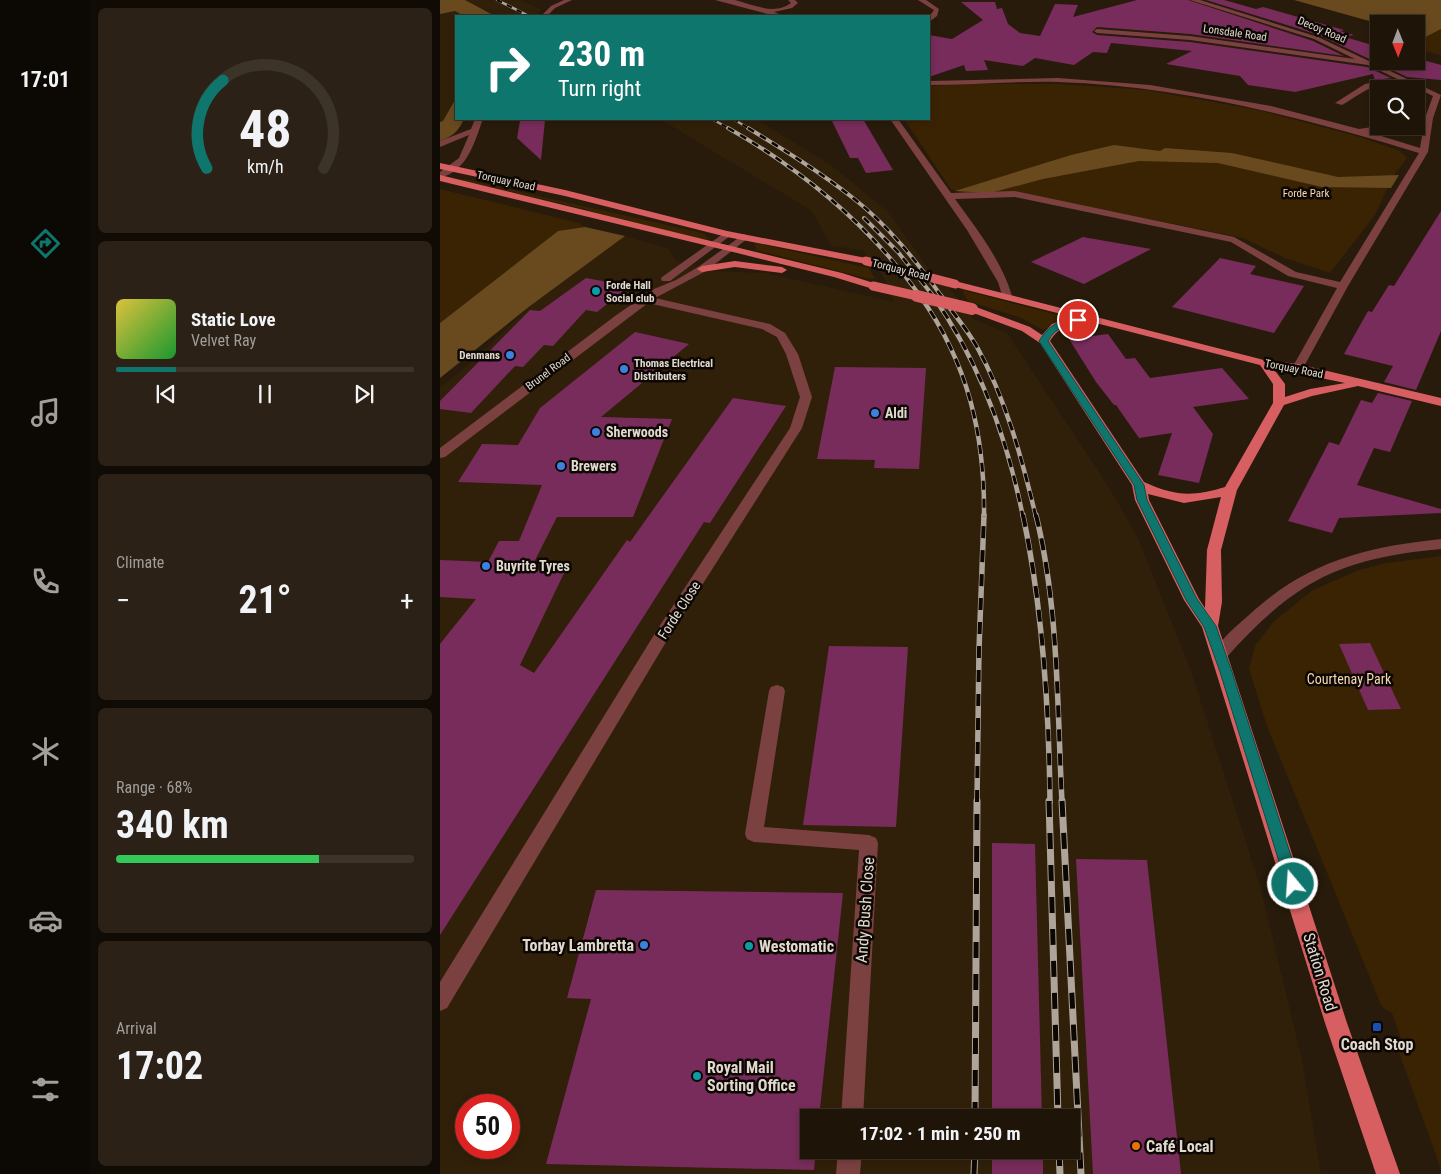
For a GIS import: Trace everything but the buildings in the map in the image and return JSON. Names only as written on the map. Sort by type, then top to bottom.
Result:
[{"type":"main road","name":"Torquay Road","points":[[440,166],[565,193],[727,234],[866,261],[1264,364],[1298,368],[1441,402]]},
{"type":"main road","name":"Torquay Road","points":[[440,177],[838,275],[856,282],[972,309],[1026,329],[1044,341]]},
{"type":"main road","points":[[702,269],[735,264],[747,265],[826,280],[856,282]]},
{"type":"main road","points":[[1044,341],[1051,330],[1060,325],[1090,318]]},
{"type":"main road","name":"Station Road","points":[[1044,341],[1139,485],[1142,500],[1192,600],[1210,626],[1336,1023],[1388,1174]]},
{"type":"main road","points":[[1264,364],[1279,384],[1279,403]]},
{"type":"main road","name":"Torquay Road","points":[[1279,403],[1310,392],[1360,384]]},
{"type":"main road","name":"Station Road","points":[[1210,626],[1214,602],[1214,550],[1230,490],[1279,403]]},
{"type":"main road","points":[[1139,485],[1160,495],[1178,499],[1206,498],[1230,490]]},
{"type":"street","points":[[545,15],[553,7],[569,0]]},
{"type":"street","points":[[718,0],[730,1],[778,15]]},
{"type":"street","points":[[767,11],[790,7],[795,3],[791,0]]},
{"type":"street","points":[[921,0],[937,10],[935,16],[930,19]]},
{"type":"street","name":"Decoy Road","points":[[1193,0],[1316,38],[1368,64],[1439,94]]},
{"type":"street","name":"Lonsdale Road","points":[[1097,31],[1142,33],[1232,43],[1368,64]]},
{"type":"street","points":[[930,82],[1058,80],[1150,87],[1271,108],[1424,152]]},
{"type":"street","points":[[1339,103],[1360,92],[1370,83]]},
{"type":"street","points":[[1298,368],[1343,286],[1424,152],[1429,118],[1439,94]]},
{"type":"street","points":[[1429,118],[1441,120]]},
{"type":"street","points":[[440,177],[454,169],[465,154],[479,120]]},
{"type":"street","points":[[895,120],[972,230],[1003,282],[1007,296]]},
{"type":"street","points":[[1356,131],[1370,129]]},
{"type":"street","points":[[440,144],[474,130]]},
{"type":"street","points":[[948,196],[1015,194],[1234,240],[1292,274],[1343,286]]},
{"type":"street","name":"Brunel Road","points":[[658,291],[664,280],[727,234]]},
{"type":"street","name":"Brunel Road","points":[[440,454],[646,299],[702,269],[744,237]]},
{"type":"street","name":"Forde Close","points":[[440,1001],[663,634],[796,428],[804,403],[806,396],[792,354],[781,335],[766,326],[646,299]]},
{"type":"street","points":[[1220,654],[1251,620],[1280,595],[1337,563],[1368,554],[1441,544]]},
{"type":"street","name":"Andy Bush Close","points":[[777,691],[754,834],[869,843],[853,1109]]},
{"type":"street","points":[[848,1174],[849,1159]]},
{"type":"shaded area","points":[[440,0],[465,0],[493,15],[462,15],[455,11],[440,14]]},
{"type":"shaded area","points":[[465,0],[521,0],[542,10],[536,15],[493,15]]},
{"type":"shaded area","points":[[1294,0],[1441,0],[1441,29],[1425,37],[1425,15],[1370,15],[1370,21]]},
{"type":"shaded area","points":[[455,11],[462,15],[455,15],[455,100],[443,122],[440,122],[440,14]]},
{"type":"shaded area","points":[[455,100],[455,120],[464,120],[455,133],[440,141],[440,122],[443,121]]},
{"type":"shaded area","points":[[662,120],[758,120],[831,165],[887,211],[931,272],[949,287],[973,319],[1007,333],[1108,486],[1137,536],[1190,668],[1260,886],[1302,1060],[1321,1174],[440,1174],[440,388],[478,356],[530,306],[625,236],[669,249],[676,261],[716,271],[765,273],[894,302],[885,279],[863,250],[831,246],[812,211]]},
{"type":"shaded area","points":[[1114,145],[1160,151],[1165,148],[1232,153],[1338,177],[1399,175],[1391,188],[1322,187],[1218,163],[1139,161],[1043,179],[990,193],[955,191],[1071,155]]},
{"type":"shaded area","points":[[585,227],[625,236],[530,306],[440,378],[440,323],[558,231]]},
{"type":"green space","points":[[1441,29],[1441,55],[1425,51],[1425,37]]},
{"type":"green space","name":"Forde Park","points":[[1058,84],[1146,90],[1258,110],[1360,137],[1400,151],[1407,158],[1392,178],[1375,215],[1330,273],[1285,258],[1243,238],[1031,195],[965,194],[951,189],[905,120],[930,120],[930,86]]},
{"type":"green space","points":[[464,179],[702,233],[710,239],[707,240],[620,221],[588,210],[461,180]]},
{"type":"green space","points":[[440,189],[579,223],[585,227],[558,231],[440,323]]},
{"type":"green space","points":[[755,243],[869,268],[875,279],[756,250]]},
{"type":"green space","points":[[962,290],[1069,318],[1043,330],[1019,317],[968,301]]},
{"type":"green space","name":"Courtenay Park","points":[[1441,556],[1441,1169],[1396,1044],[1401,1039],[1392,1013],[1382,1007],[1267,726],[1249,669],[1255,646],[1274,621],[1313,590],[1359,570],[1386,563]]},
{"type":"railway","points":[[497,0],[527,15]]},
{"type":"railway","points":[[714,120],[730,129]]},
{"type":"railway","points":[[735,120],[750,129]]},
{"type":"railway","points":[[728,128],[783,163],[834,202],[880,247],[921,297]]},
{"type":"railway","points":[[748,128],[815,170],[866,209],[901,244],[942,297]]},
{"type":"railway","points":[[864,218],[898,252],[934,297]]},
{"type":"railway","points":[[920,296],[937,321],[950,347],[962,374],[970,401],[981,457],[984,515]]},
{"type":"railway","points":[[933,296],[965,348],[990,402],[1009,458],[1023,517]]},
{"type":"railway","points":[[941,296],[973,340],[996,387],[1019,451],[1036,517]]},
{"type":"railway","points":[[977,802],[979,649],[984,515]]},
{"type":"railway","points":[[1023,515],[1036,586],[1044,658],[1050,802]]},
{"type":"railway","points":[[1036,515],[1044,550],[1053,622],[1062,802]]},
{"type":"railway","points":[[975,1109],[977,801]]},
{"type":"railway","points":[[1049,801],[1058,1109]]},
{"type":"railway","points":[[1062,801],[1081,1174]]},
{"type":"railway","points":[[974,1174],[975,1159]]},
{"type":"railway","points":[[1059,1159],[1060,1174]]},
{"type":"place","name":"Forde Hall Social club","points":[[596,291]]},
{"type":"place","name":"Denmans","points":[[510,355]]},
{"type":"place","name":"Thomas Electrical Distributers","points":[[624,369]]},
{"type":"place","name":"Aldi","points":[[875,413]]},
{"type":"place","name":"Sherwoods","points":[[596,432]]},
{"type":"place","name":"Brewers","points":[[561,466]]},
{"type":"place","name":"Buyrite Tyres","points":[[486,566]]},
{"type":"place","name":"Torbay Lambretta","points":[[644,945]]},
{"type":"place","name":"Westomatic","points":[[749,946]]},
{"type":"place","name":"Coach Stop","points":[[1377,1027]]},
{"type":"place","name":"Royal Mail Sorting Office","points":[[697,1076]]},
{"type":"place","name":"Café Local","points":[[1136,1146]]},
{"type":"route","points":[[1078,320],[1065,322],[1051,330],[1044,341],[1120,459],[1139,485],[1142,500],[1192,600],[1210,626],[1293,884]]}]
